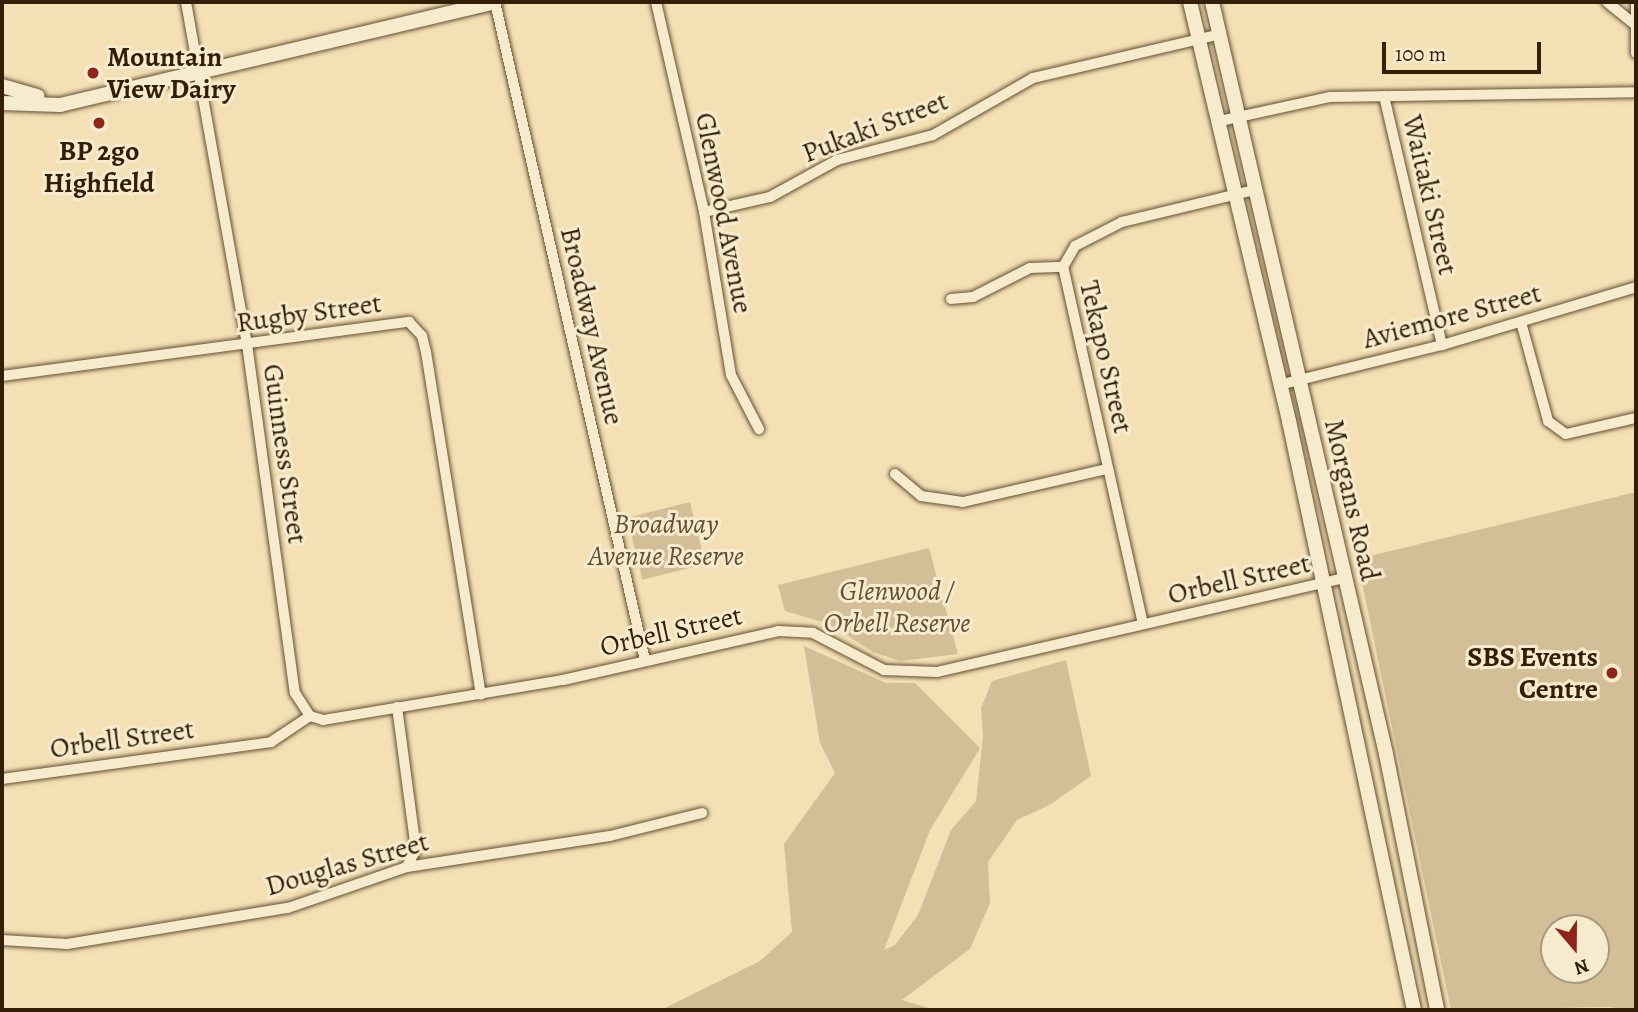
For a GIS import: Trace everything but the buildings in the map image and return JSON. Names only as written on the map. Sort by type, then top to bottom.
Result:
[{"type":"street","name":"Guinness Street","points":[[186,2],[201,70],[247,345],[295,693],[310,716]]},
{"type":"street","points":[[71,101],[2,85],[2,101],[60,105],[495,2]]},
{"type":"street","name":"Broadway Avenue","points":[[495,2],[645,660]]},
{"type":"street","name":"Glenwood Avenue","points":[[656,2],[704,212],[731,375],[759,429]]},
{"type":"street","name":"Morgans Road","points":[[1190,2],[1220,121],[1324,583],[1414,1010]]},
{"type":"street","name":"Morgans Road","points":[[1212,2],[1386,754],[1437,1010]]},
{"type":"street","points":[[1607,2],[1635,25]]},
{"type":"street","points":[[1636,2],[1636,53]]},
{"type":"street","name":"Pukaki Street","points":[[704,212],[770,197],[837,160],[933,135],[1033,78],[1220,34]]},
{"type":"street","points":[[1220,121],[1313,98],[1636,92]]},
{"type":"street","name":"Waitaki Street","points":[[1384,96],[1442,345]]},
{"type":"street","name":"Tekapo Street","points":[[1143,624],[1063,267],[1075,246],[1115,225],[1254,190]]},
{"type":"street","points":[[951,299],[974,297],[1030,268],[1063,267]]},
{"type":"street","name":"Aviemore Street","points":[[1279,384],[1442,345],[1636,287]]},
{"type":"street","name":"Rugby Street","points":[[2,376],[409,322],[422,336],[481,695]]},
{"type":"street","points":[[1521,322],[1548,421],[1566,434],[1636,418]]},
{"type":"street","points":[[895,474],[920,496],[963,502],[1107,469]]},
{"type":"street","name":"Orbell Street","points":[[2,779],[271,742],[310,716],[323,720],[481,695],[798,629],[821,636],[884,670],[919,674],[1345,578]]},
{"type":"street","points":[[397,707],[416,849],[407,867]]},
{"type":"street","points":[[1363,759],[1386,754]]},
{"type":"street","name":"Douglas Street","points":[[2,940],[68,944],[288,908],[407,867],[610,836],[702,813]]},
{"type":"green space","points":[[1636,492],[1636,1010],[1608,1007],[1451,1010],[1357,559]]},
{"type":"green space","name":"Broadway Avenue Reserve","points":[[690,502],[705,564],[642,580],[627,518]]},
{"type":"green space","name":"Glenwood / Orbell Reserve","points":[[929,548],[958,654],[900,661],[873,652],[829,624],[785,611],[778,585]]},
{"type":"green space","points":[[804,646],[886,683],[915,683],[980,748],[930,830],[884,950],[895,945],[918,915],[951,830],[976,801],[983,737],[981,708],[992,681],[1066,660],[1091,776],[1051,804],[1017,820],[988,862],[990,903],[970,949],[902,1000],[935,1010],[661,1010],[760,961],[792,932],[784,844],[835,773],[820,743]]},
{"type":"place","name":"Mountain View Dairy","points":[[93,73]]},
{"type":"place","name":"BP 2go Highfield","points":[[99,123]]},
{"type":"place","name":"SBS Events Centre","points":[[1612,673]]}]
